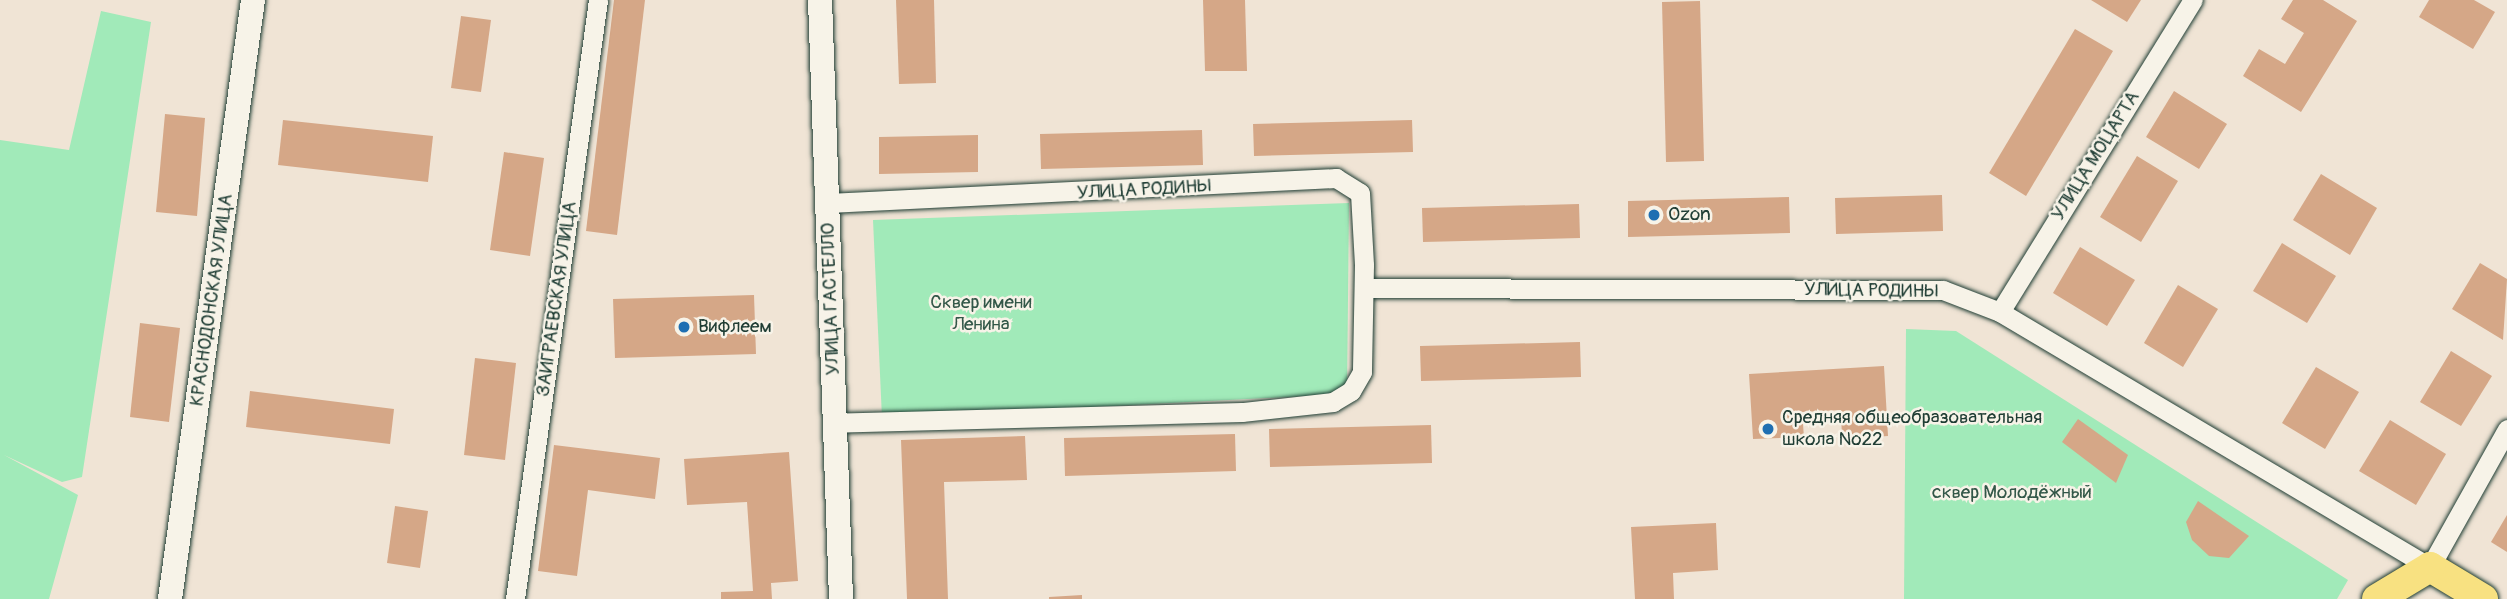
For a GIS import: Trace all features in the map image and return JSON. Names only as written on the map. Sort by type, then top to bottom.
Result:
[{"type":"main road","points":[[2377,599],[2430,567]]},
{"type":"main road","points":[[2410,599],[2430,567]]},
{"type":"main road","points":[[2430,567],[2483,599]]},
{"type":"street","name":"КРАСНОДОНСКАЯ УЛИЦА","points":[[170,599],[253,0]]},
{"type":"street","name":"ЗАИГРАЕВСКАЯ УЛИЦА","points":[[515,599],[598,0]]},
{"type":"street","name":"УЛИЦА ГАСТЕЛЛО","points":[[820,0],[841,599]]},
{"type":"street","name":"УЛИЦА МОЦАРТА","points":[[2000,312],[2193,0]]},
{"type":"street","name":"УЛИЦА РОДИНЫ","points":[[828,203],[1336,178],[1360,193],[1364,288],[1362,372],[1351,391],[1333,402],[1242,412],[834,423]]},
{"type":"street","name":"УЛИЦА РОДИНЫ","points":[[1364,288],[1943,290],[2000,312],[2430,567]]},
{"type":"street","points":[[2430,567],[2507,429]]},
{"type":"green space","points":[[101,11],[151,22],[82,477],[62,482],[4,455],[78,495],[49,599],[0,599],[0,140],[69,150]]},
{"type":"green space","name":"Сквер имени Ленина","points":[[1349,203],[1347,394],[882,418],[873,220]]},
{"type":"green space","name":"сквер Молодёжный","points":[[1906,329],[1956,331],[2348,580],[2337,599],[1904,599]]},
{"type":"building","points":[[614,0],[645,0],[617,235],[586,231]]},
{"type":"building","points":[[896,0],[934,0],[936,83],[899,84]]},
{"type":"building","points":[[1203,0],[1245,0],[1247,71],[1205,71]]},
{"type":"building","points":[[2091,0],[2141,0],[2127,22]]},
{"type":"building","points":[[2293,0],[2323,0],[2357,21],[2301,112],[2243,76],[2259,49],[2285,64],[2304,33],[2281,19]]},
{"type":"building","points":[[2429,0],[2474,0],[2495,12],[2473,49],[2419,17]]},
{"type":"building","points":[[1700,1],[1704,161],[1666,162],[1662,2]]},
{"type":"building","points":[[461,16],[491,20],[481,92],[451,88]]},
{"type":"building","points":[[2075,29],[2113,51],[2026,196],[1989,173]]},
{"type":"building","points":[[2174,91],[2227,124],[2199,169],[2146,137]]},
{"type":"building","points":[[165,114],[205,118],[197,216],[156,212]]},
{"type":"building","points":[[283,120],[433,136],[428,182],[278,165]]},
{"type":"building","points":[[1412,120],[1413,152],[1254,156],[1253,124]]},
{"type":"building","points":[[1202,130],[1203,165],[1041,169],[1040,134]]},
{"type":"building","points":[[978,135],[978,172],[879,174],[879,137]]},
{"type":"building","points":[[504,152],[544,158],[530,256],[490,250]]},
{"type":"building","points":[[2137,156],[2178,181],[2141,242],[2100,217]]},
{"type":"building","points":[[2321,174],[2377,208],[2350,255],[2293,220]]},
{"type":"building","points":[[1942,195],[1943,231],[1836,234],[1835,198]]},
{"type":"building","points":[[1789,197],[1790,233],[1628,237],[1628,201]]},
{"type":"building","points":[[1579,204],[1580,238],[1423,242],[1422,208]]},
{"type":"building","points":[[2282,243],[2336,276],[2307,323],[2253,291]]},
{"type":"building","points":[[2080,247],[2135,280],[2107,326],[2053,293]]},
{"type":"building","points":[[2480,263],[2507,279],[2503,340],[2452,309]]},
{"type":"building","points":[[2178,285],[2218,309],[2183,367],[2144,343]]},
{"type":"building","name":"Вифлеем","points":[[754,295],[756,354],[615,358],[613,299]]},
{"type":"building","points":[[140,323],[180,328],[169,422],[130,417]]},
{"type":"building","points":[[1580,342],[1581,377],[1421,381],[1420,346]]},
{"type":"building","points":[[2451,351],[2492,376],[2461,426],[2420,402]]},
{"type":"building","points":[[475,358],[516,363],[505,460],[464,455]]},
{"type":"building","points":[[1884,366],[1888,436],[1842,439],[1841,410],[1802,412],[1804,437],[1753,439],[1749,374]]},
{"type":"building","points":[[2316,367],[2359,392],[2325,449],[2282,423]]},
{"type":"building","points":[[250,391],[394,409],[390,444],[246,427]]},
{"type":"building","points":[[2078,419],[2128,455],[2116,483],[2062,442]]},
{"type":"building","points":[[2390,420],[2446,454],[2416,505],[2359,471]]},
{"type":"building","points":[[1431,425],[1432,463],[1270,467],[1269,429]]},
{"type":"building","points":[[1235,434],[1236,471],[1065,476],[1064,438]]},
{"type":"building","points":[[1025,436],[1027,480],[944,482],[948,599],[907,599],[901,440]]},
{"type":"building","points":[[554,445],[660,458],[655,499],[588,490],[577,576],[538,571]]},
{"type":"building","points":[[789,452],[798,581],[771,583],[772,599],[721,599],[721,592],[753,591],[747,502],[687,505],[684,459]]},
{"type":"building","points":[[2198,501],[2249,536],[2229,558],[2209,556],[2192,540],[2186,522]]},
{"type":"building","points":[[395,506],[428,511],[420,568],[387,563]]},
{"type":"building","points":[[2507,515],[2507,552],[2491,542]]},
{"type":"building","points":[[1716,523],[1718,570],[1673,573],[1674,599],[1635,599],[1631,527]]},
{"type":"building","points":[[1082,595],[1082,599],[1049,599],[1049,597]]},
{"type":"place","name":"Ozon","points":[[1654,215]]},
{"type":"place","name":"Вифлеем","points":[[684,327]]},
{"type":"place","name":"Средняя общеобразовательная школа №22","points":[[1768,429]]}]
